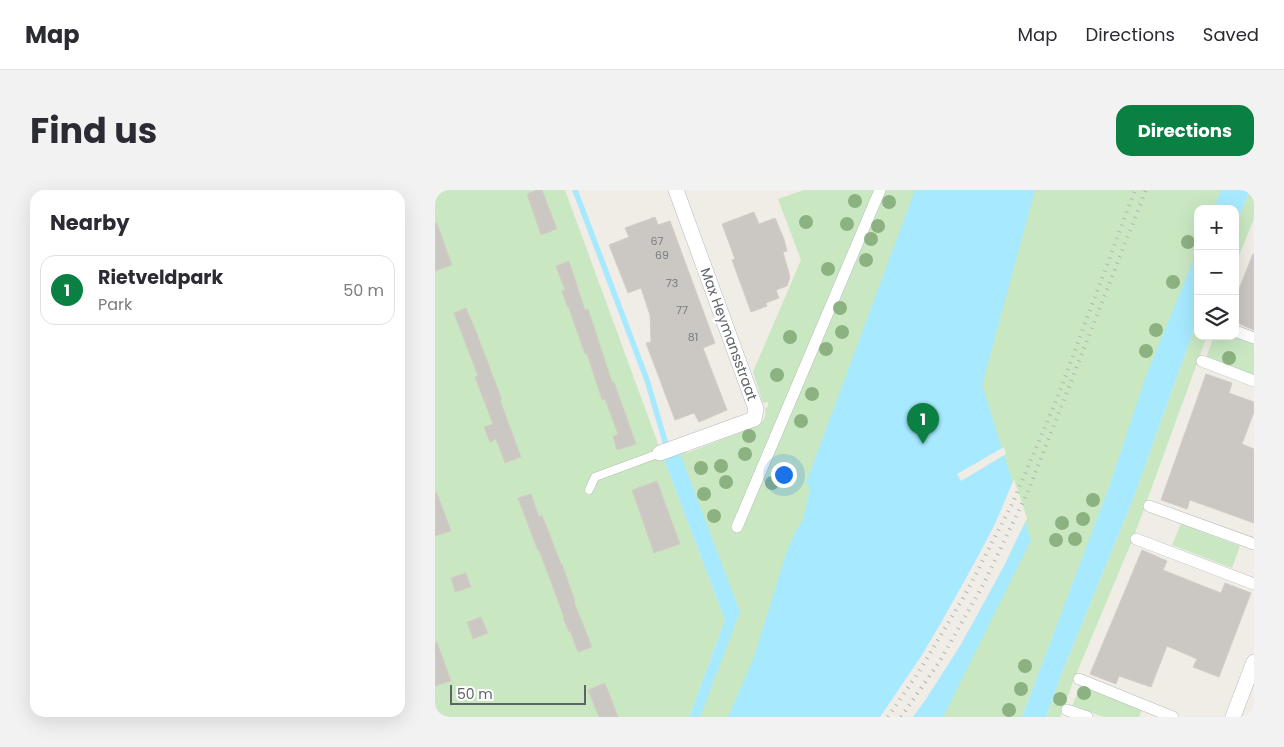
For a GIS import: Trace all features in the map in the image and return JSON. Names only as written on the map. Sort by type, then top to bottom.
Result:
[{"type":"street","name":"Max Heymansstraat","points":[[660,453],[754,419],[757,408],[676,190]]},
{"type":"street","points":[[737,527],[880,190]]},
{"type":"street","points":[[1239,332],[1254,338]]},
{"type":"street","points":[[1202,361],[1254,381]]},
{"type":"street","points":[[1149,506],[1254,544]]},
{"type":"street","points":[[1136,540],[1254,584]]},
{"type":"street","points":[[1233,717],[1254,662]]},
{"type":"street","points":[[1079,679],[1173,717]]},
{"type":"street","points":[[1067,710],[1087,717]]},
{"type":"lane","name":"Max Heymansstraat","points":[[589,490],[595,477],[660,453]]},
{"type":"green space","points":[[435,190],[565,190],[725,620],[689,717],[435,717]]},
{"type":"green space","points":[[804,190],[1222,190],[1216,205],[1194,205],[1194,262],[1124,443],[1022,717],[696,717],[732,624],[679,453],[685,450],[687,453],[752,428],[759,425],[764,418],[768,402],[763,403],[753,372],[801,260],[778,199]]},
{"type":"green space","points":[[1250,190],[1254,190],[1254,219],[1239,255],[1239,250],[1239,216]]},
{"type":"green space","points":[[1194,329],[1194,340],[1206,340],[1134,536],[1060,717],[1046,717],[1065,665],[1133,499]]},
{"type":"green space","points":[[1239,337],[1254,342],[1254,375],[1206,358],[1213,340],[1239,340]]},
{"type":"green space","points":[[1181,524],[1240,546],[1232,568],[1172,545]]},
{"type":"green space","points":[[1081,685],[1142,710],[1139,717],[1104,717],[1072,706]]},
{"type":"water","points":[[915,190],[1035,190],[982,385],[1031,540],[943,717],[728,717],[754,657],[786,554],[794,534],[803,520],[810,488],[806,483]]},
{"type":"water","points":[[1221,190],[1250,190],[1239,216],[1239,205],[1215,205]]},
{"type":"water","points":[[1194,259],[1194,329],[1133,499],[1065,665],[1046,717],[1022,717],[1109,487],[1146,376]]},
{"type":"water","points":[[676,443],[740,612],[700,717],[689,717],[725,620],[660,449]]},
{"type":"pier","points":[[1004,447],[1006,454],[961,481],[957,474]]},
{"type":"pier","points":[[1014,479],[1027,518],[1005,564],[960,646],[913,717],[880,717],[922,655],[942,621],[995,524]]},
{"type":"building","points":[[542,190],[557,229],[541,235],[527,194]]},
{"type":"building","points":[[754,212],[759,224],[775,218],[784,239],[787,251],[783,252],[790,277],[787,286],[776,290],[779,298],[766,303],[767,306],[751,312],[732,260],[735,259],[722,224]]},
{"type":"building","points":[[655,217],[658,225],[670,221],[715,343],[703,348],[727,410],[699,422],[694,413],[675,420],[646,343],[651,342],[650,315],[641,288],[628,293],[609,245],[629,237],[625,228]]},
{"type":"building","points":[[435,223],[437,223],[452,265],[435,271]]},
{"type":"building","points":[[1254,254],[1254,330],[1239,324],[1239,289]]},
{"type":"building","points":[[569,261],[585,310],[588,309],[612,382],[614,382],[636,444],[617,450],[613,436],[618,434],[605,399],[602,400],[587,354],[585,354],[562,291],[565,290],[556,266]]},
{"type":"building","points":[[466,308],[502,400],[500,400],[521,457],[505,463],[496,439],[490,442],[484,427],[493,424],[475,377],[478,376],[454,313]]},
{"type":"building","points":[[1206,374],[1232,383],[1229,393],[1254,402],[1254,412],[1242,444],[1254,449],[1254,523],[1190,500],[1187,509],[1161,500]]},
{"type":"building","points":[[657,481],[680,544],[654,553],[632,490]]},
{"type":"building","points":[[435,493],[437,493],[451,531],[435,536]]},
{"type":"building","points":[[531,494],[539,517],[542,515],[562,564],[574,602],[592,647],[578,652],[563,618],[518,498]]},
{"type":"building","points":[[1142,550],[1167,561],[1163,570],[1198,584],[1221,593],[1225,583],[1251,593],[1219,677],[1193,667],[1197,659],[1167,646],[1151,687],[1119,676],[1116,684],[1090,674]]},
{"type":"building","points":[[466,573],[471,587],[455,592],[451,578]]},
{"type":"building","points":[[481,617],[488,633],[473,639],[467,622]]},
{"type":"building","points":[[437,642],[451,681],[435,686],[435,643]]},
{"type":"building","points":[[605,683],[618,717],[599,717],[588,690]]},
{"type":"waterway","points":[[575,190],[647,380],[667,448]]},
{"type":"railway","points":[[888,717],[920,670],[965,595],[1013,502],[1058,396],[1135,190]]},
{"type":"railway","points":[[901,717],[940,661],[983,585],[1029,489],[1146,190]]},
{"type":"place","name":"Rietveldpark","points":[[923,444]]}]
